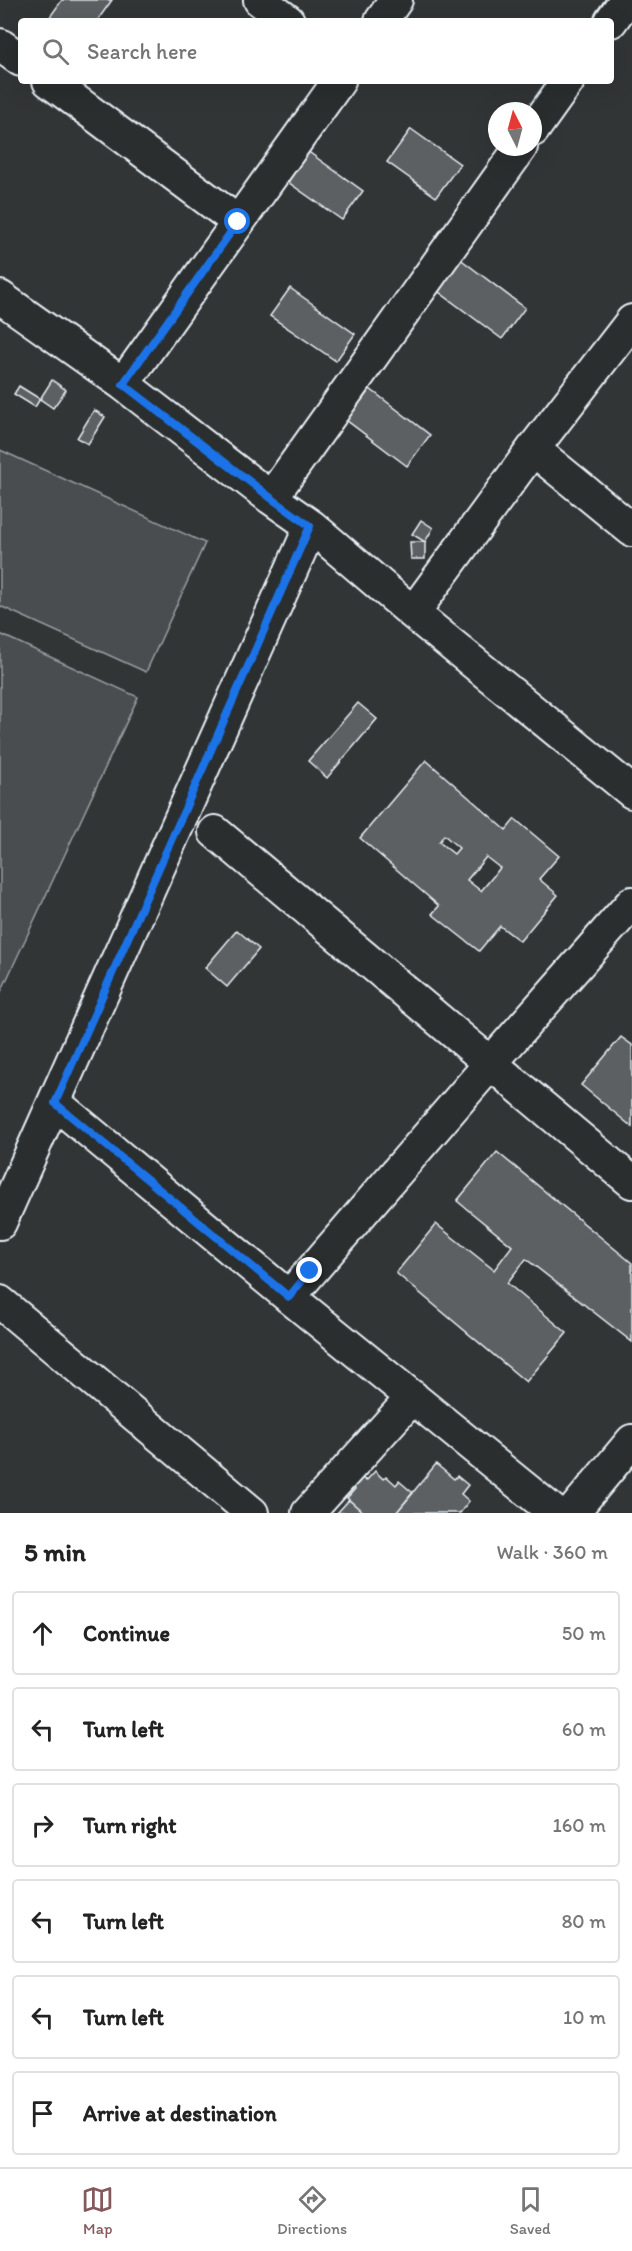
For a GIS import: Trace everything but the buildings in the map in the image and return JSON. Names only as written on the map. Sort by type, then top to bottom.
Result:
[{"type":"street","points":[[260,0],[284,18]]},
{"type":"street","points":[[383,18],[396,0]]},
{"type":"street","points":[[613,18],[626,0]]},
{"type":"street","points":[[0,45],[18,58]]},
{"type":"street","points":[[53,84],[238,222]]},
{"type":"street","points":[[123,384],[337,84]]},
{"type":"street","points":[[542,117],[566,84]]},
{"type":"street","points":[[271,498],[515,156]]},
{"type":"street","points":[[0,297],[123,384],[310,526],[632,792]]},
{"type":"street","points":[[413,613],[533,450],[632,321]]},
{"type":"street","points":[[533,450],[632,530]]},
{"type":"street","points":[[0,1223],[9,1184],[55,1103],[310,526]]},
{"type":"street","points":[[215,832],[632,1182]]},
{"type":"street","points":[[289,1297],[489,1064],[632,903]]},
{"type":"street","points":[[55,1103],[555,1513]]},
{"type":"street","points":[[0,1302],[252,1513]]},
{"type":"street","points":[[308,1513],[412,1397]]},
{"type":"street","points":[[572,1513],[632,1441]]},
{"type":"shaded area","points":[[0,450],[205,543],[146,672],[0,606]]},
{"type":"shaded area","points":[[0,634],[138,697],[0,994]]},
{"type":"route","points":[[238,222],[123,384],[310,526],[55,1103],[289,1297],[310,1271]]}]
